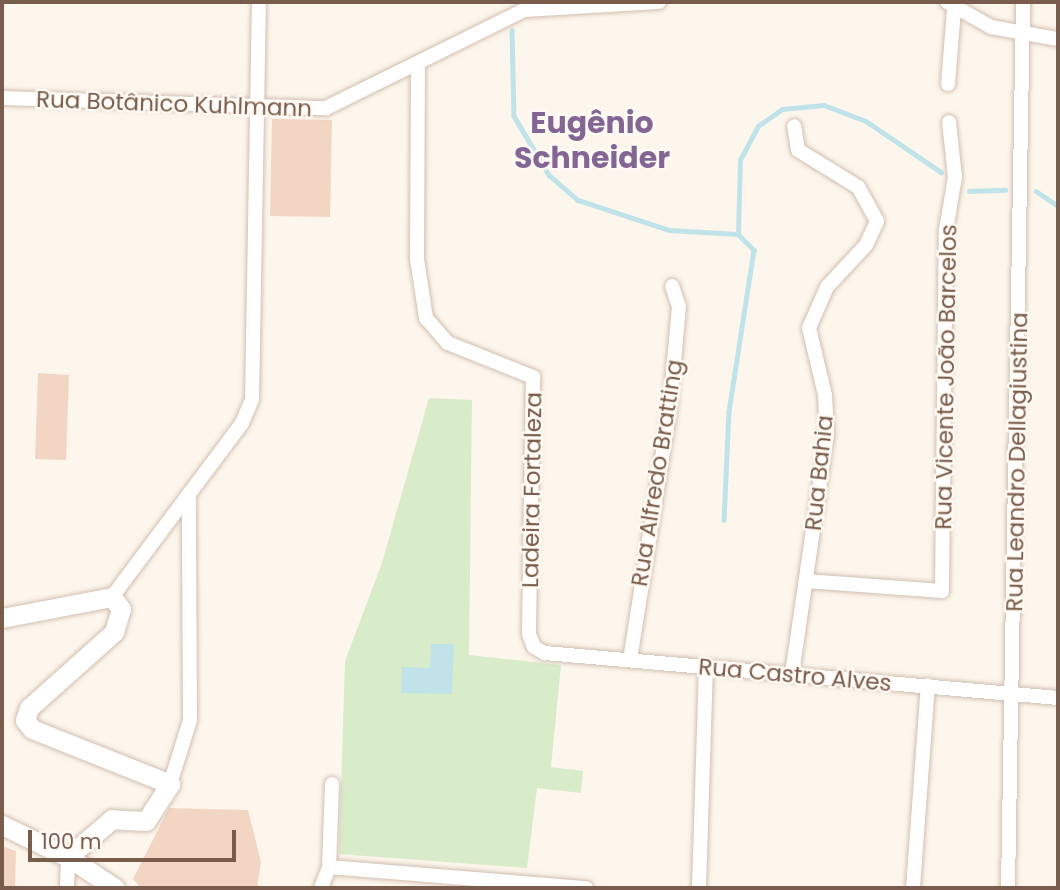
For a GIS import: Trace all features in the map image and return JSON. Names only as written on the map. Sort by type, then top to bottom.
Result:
[{"type":"street","points":[[2,618],[112,597],[242,423],[253,399],[259,2]]},
{"type":"street","name":"Rua Botânico Kuhlmann","points":[[2,98],[258,107],[336,106],[524,10],[659,2]]},
{"type":"street","name":"Rua Leandro Dellagiustina","points":[[1008,888],[1023,2]]},
{"type":"street","points":[[948,84],[951,6],[1023,36],[1058,39]]},
{"type":"street","name":"Ladeira Fortaleza","points":[[418,63],[417,259],[426,318],[448,344],[533,377],[529,634],[534,647]]},
{"type":"street","name":"Rua Vicente João Barcelos","points":[[806,581],[942,591],[946,230],[955,177],[949,122]]},
{"type":"street","name":"Rua Bahia","points":[[792,674],[827,415],[809,328],[827,286],[866,245],[877,221],[870,199],[858,187],[798,150],[794,126]]},
{"type":"street","name":"Rua Alfredo Bratting","points":[[630,660],[670,407],[679,307],[672,286]]},
{"type":"street","points":[[67,888],[68,857],[112,819],[146,821],[170,784],[190,720],[189,494]]},
{"type":"street","points":[[112,597],[121,609],[114,632],[29,708],[25,720],[32,729],[170,784]]},
{"type":"street","name":"Rua Castro Alves","points":[[534,647],[630,660],[1058,698]]},
{"type":"street","points":[[699,888],[706,667]]},
{"type":"street","points":[[913,888],[928,687]]},
{"type":"street","points":[[321,888],[329,867],[332,784]]},
{"type":"street","points":[[2,825],[68,857],[115,888]]},
{"type":"street","points":[[329,867],[469,883],[586,888]]},
{"type":"green space","points":[[429,398],[472,400],[469,655],[561,665],[551,767],[583,771],[581,793],[537,788],[527,868],[339,854],[345,661],[382,563]]},
{"type":"water","points":[[431,644],[454,644],[452,694],[401,693],[402,667],[430,668]]},
{"type":"building","points":[[272,119],[332,120],[330,217],[270,216]]},
{"type":"building","points":[[38,373],[69,375],[66,460],[35,459]]},
{"type":"building","points":[[169,808],[248,810],[261,862],[257,888],[141,888],[133,879]]},
{"type":"building","points":[[2,846],[16,851],[15,888],[2,888]]},
{"type":"waterway","points":[[512,30],[514,116],[549,175],[578,200],[669,230],[738,234],[754,250],[729,411],[724,520]]},
{"type":"waterway","points":[[738,234],[740,160],[758,126],[782,109],[824,105],[866,121],[941,172]]},
{"type":"waterway","points":[[969,191],[1005,190]]},
{"type":"waterway","points":[[1036,191],[1058,206]]},
{"type":"district","name":"Eugênio Schneider","points":[[592,140]]}]
